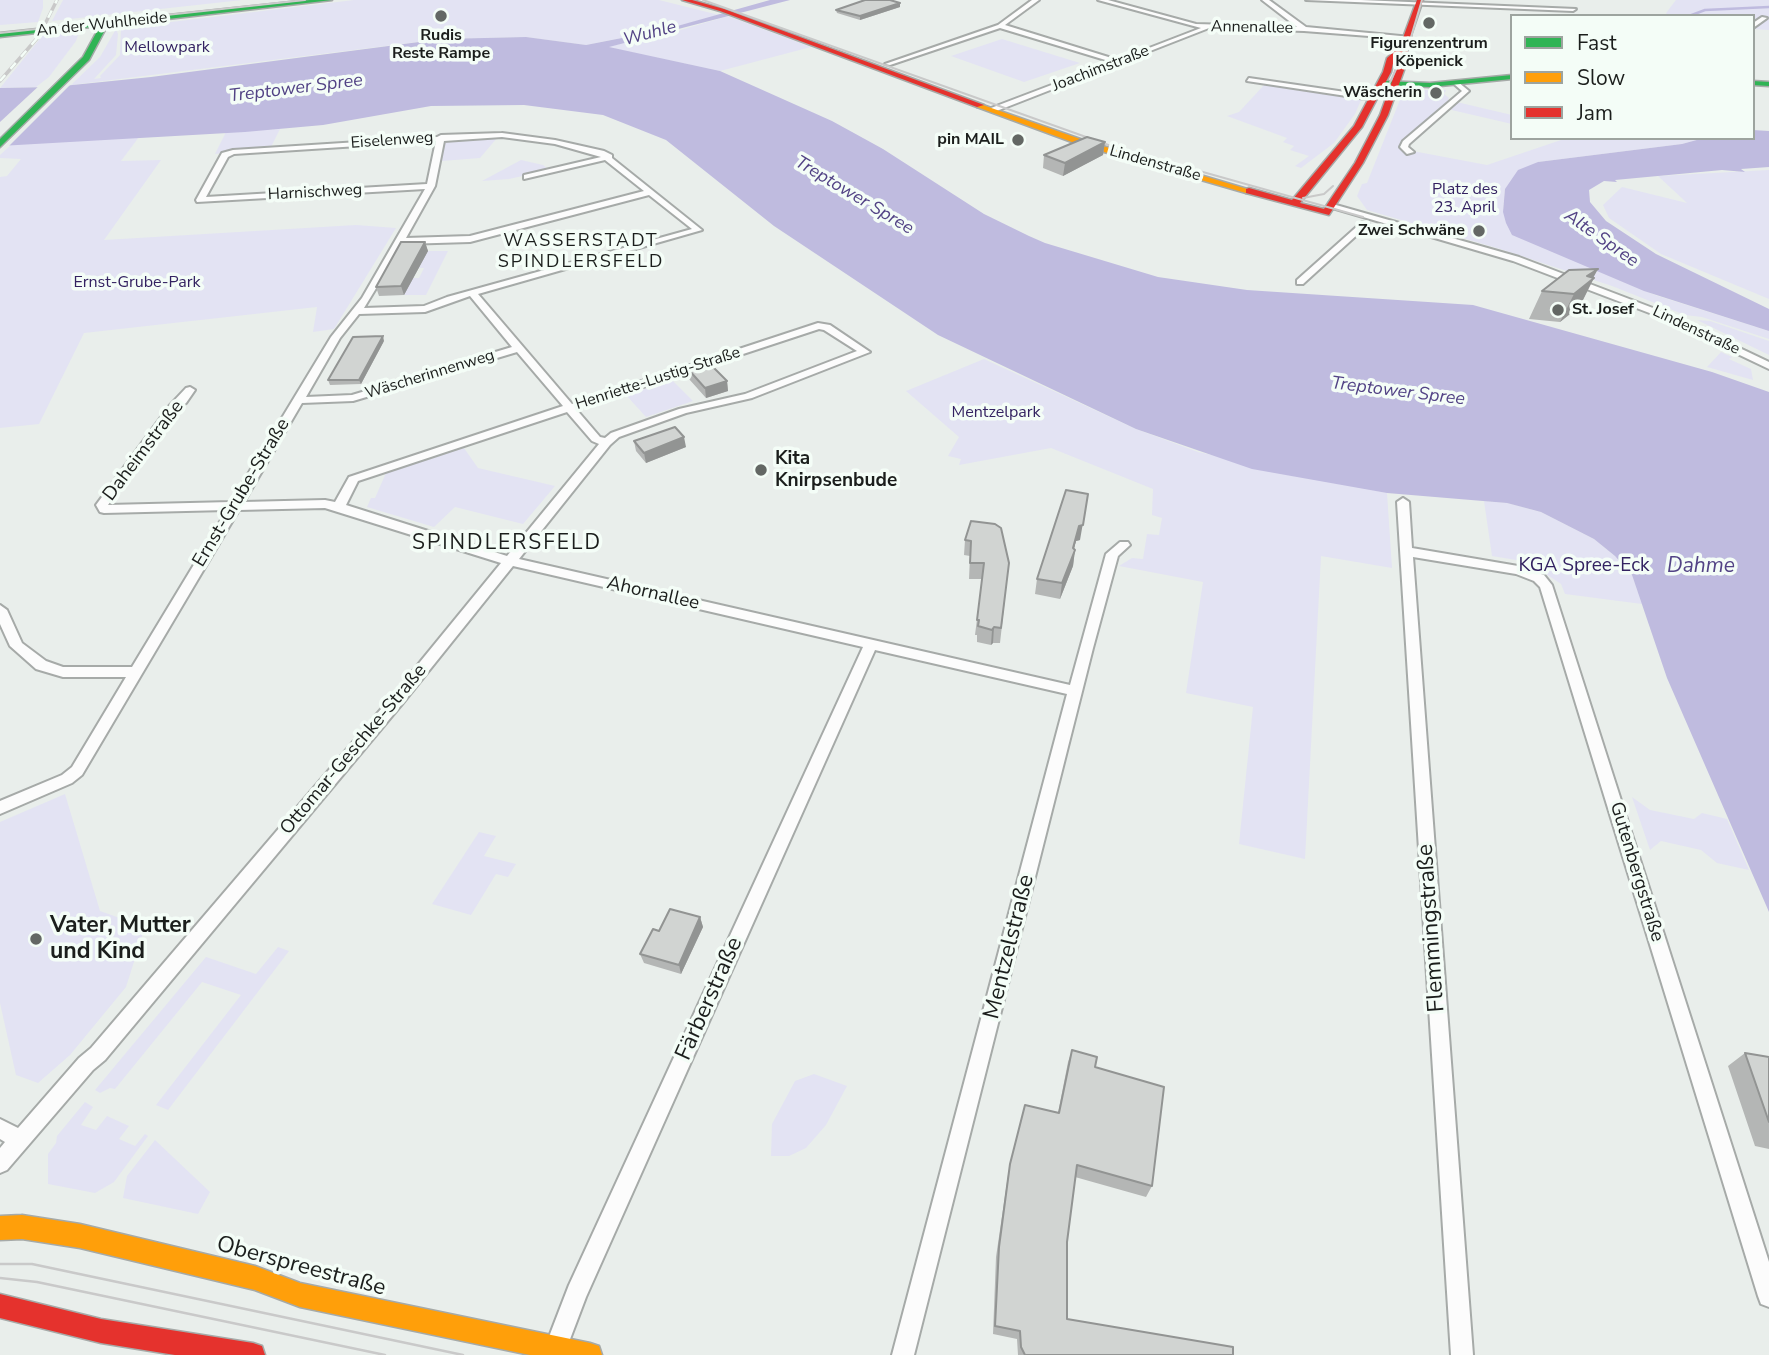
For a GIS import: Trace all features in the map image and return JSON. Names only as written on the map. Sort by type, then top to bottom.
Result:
[{"type":"main road","name":"An der Wuhlheide","points":[[0,35],[270,0]]},
{"type":"main road","name":"An der Wuhlheide","points":[[0,28],[98,22],[329,0]]},
{"type":"main road","points":[[685,0],[737,12]]},
{"type":"main road","points":[[713,0],[737,12]]},
{"type":"main road","points":[[1329,209],[1365,152],[1384,115],[1391,58],[1405,42],[1420,2]]},
{"type":"main road","name":"Lindenstraße","points":[[737,12],[888,64],[1000,108]]},
{"type":"main road","name":"Lindenstraße","points":[[737,12],[1000,108],[1329,209]]},
{"type":"main road","points":[[0,144],[59,80],[98,22]]},
{"type":"main road","points":[[1389,81],[1449,84],[1510,76]]},
{"type":"main road","points":[[0,132],[59,80]]},
{"type":"main road","points":[[1297,200],[1358,127],[1373,99],[1389,81]]},
{"type":"main road","name":"Oberspreestraße","points":[[0,1228],[22,1227],[92,1239],[255,1278],[300,1295],[554,1351],[590,1355]]},
{"type":"main road","points":[[0,1306],[101,1331],[139,1345],[253,1355]]},
{"type":"street","points":[[888,64],[1000,26],[1035,0]]},
{"type":"street","name":"Annenallee","points":[[1101,0],[1206,27],[1304,29],[1405,42]]},
{"type":"street","points":[[1265,0],[1304,29]]},
{"type":"street","points":[[1309,0],[1575,7],[1568,14]]},
{"type":"street","points":[[1755,25],[1764,18]]},
{"type":"street","points":[[1000,26],[1118,62]]},
{"type":"street","name":"Joachimstraße","points":[[1000,108],[1206,27]]},
{"type":"street","points":[[1249,80],[1373,99]]},
{"type":"street","points":[[1410,152],[1404,147],[1406,143],[1466,91],[1449,84]]},
{"type":"street","name":"Eiselenweg","points":[[200,200],[225,155],[441,137],[502,135],[590,149],[609,158],[698,230],[472,293]]},
{"type":"street","name":"Ernst-Grube-Straße","points":[[0,808],[67,779],[77,771],[336,337],[357,311],[400,241],[430,186],[441,137]]},
{"type":"street","points":[[527,177],[609,158]]},
{"type":"street","name":"Harnischweg","points":[[200,200],[430,186]]},
{"type":"street","points":[[400,241],[470,239],[651,192]]},
{"type":"street","name":"Lindenstraße","points":[[1329,209],[1366,224],[1511,266],[1543,271]]},
{"type":"street","name":"Lindenstraße","points":[[1329,209],[1494,252],[1663,315],[1769,366]]},
{"type":"street","points":[[1300,282],[1366,224]]},
{"type":"street","points":[[357,311],[418,311],[472,293],[596,439],[606,443]]},
{"type":"street","name":"Henriette-Lustig-Straße","points":[[339,507],[353,478],[818,326],[827,327],[865,352],[744,397]]},
{"type":"street","name":"Wäscherinnenweg","points":[[299,400],[353,398],[519,348]]},
{"type":"street","name":"Daheimstraße","points":[[190,390],[174,407],[102,505],[104,509],[233,508]]},
{"type":"street","name":"Ottomar-Geschke-Straße","points":[[0,1163],[86,1064],[98,1054],[398,699],[606,443],[615,435],[698,406],[744,397]]},
{"type":"street","name":"Flemmingstraße","points":[[1403,502],[1409,552],[1462,1355]]},
{"type":"street","name":"Ahornallee","points":[[233,508],[325,504],[339,507],[510,561],[1075,691]]},
{"type":"street","name":"Mentzelstraße","points":[[903,1355],[1112,554],[1124,545]]},
{"type":"street","name":"Gutenbergstraße","points":[[1409,552],[1518,570],[1539,578],[1546,586],[1769,1296]]},
{"type":"street","points":[[0,610],[17,646],[41,665],[63,672],[136,672]]},
{"type":"street","name":"Färberstraße","points":[[554,1351],[577,1293],[871,644]]},
{"type":"street","points":[[0,1129],[20,1139]]},
{"type":"green space","points":[[0,0],[43,0],[38,22],[0,25]]},
{"type":"green space","points":[[63,0],[242,0],[52,21]]},
{"type":"green space","name":"Mellowpark","points":[[354,0],[659,0],[719,15],[663,30],[586,45],[526,37],[442,39],[71,85],[100,57],[116,29],[116,55],[94,79],[101,78],[120,55],[121,28]]},
{"type":"green space","points":[[1676,0],[1769,0],[1769,30],[1755,29],[1755,14],[1666,13]]},
{"type":"green space","points":[[728,16],[811,47],[720,71],[606,47],[674,32]]},
{"type":"green space","points":[[79,32],[76,41],[49,77],[36,87],[0,88],[43,35]]},
{"type":"green space","points":[[1002,39],[1080,63],[1024,82],[951,56]]},
{"type":"green space","points":[[1265,84],[1362,98],[1355,114],[1334,143],[1301,168],[1295,166],[1309,156],[1290,150],[1294,146],[1283,142],[1287,138],[1227,116],[1239,112]]},
{"type":"green space","name":"Platz des 23. April","points":[[1446,90],[1444,94],[1448,100],[1510,115],[1510,124],[1443,108],[1401,143],[1402,149],[1487,165],[1561,140],[1697,140],[1538,162],[1505,189],[1503,212],[1603,273],[1655,295],[1769,331],[1769,339],[1702,317],[1685,315],[1612,286],[1500,249],[1367,210],[1357,196],[1362,184],[1367,183],[1403,92]]},
{"type":"green space","points":[[280,129],[271,147],[215,154],[226,132]]},
{"type":"green space","name":"Ernst-Grube-Park","points":[[139,137],[121,161],[161,160],[104,240],[356,225],[396,228],[334,329],[313,332],[317,307],[84,333],[39,424],[0,428],[0,177],[7,176],[21,159],[0,158],[0,155],[12,144]]},
{"type":"green space","points":[[497,138],[480,158],[442,161],[445,142]]},
{"type":"green space","points":[[521,160],[543,165],[549,170],[509,179],[482,181]]},
{"type":"green space","points":[[1769,170],[1769,299],[1661,254],[1609,218],[1603,205],[1622,187],[1687,203],[1658,176]]},
{"type":"green space","points":[[428,251],[448,251],[426,295],[404,295],[410,278],[419,278],[424,268],[416,268]]},
{"type":"green space","points":[[1697,320],[1710,321],[1769,341],[1769,355]]},
{"type":"green space","points":[[1721,352],[1732,357],[1729,359],[1751,369],[1753,380],[1707,367]]},
{"type":"green space","name":"Mentzelpark","points":[[984,359],[1136,429],[1198,452],[1387,493],[1392,568],[1321,556],[1305,859],[1239,844],[1253,707],[1186,693],[1203,582],[1119,566],[1132,558],[1143,559],[1147,534],[1159,535],[1162,518],[1152,515],[1153,489],[1051,448],[959,465],[961,459],[948,456],[959,437],[906,391]]},
{"type":"green space","points":[[672,380],[693,401],[646,417],[626,395]]},
{"type":"green space","points":[[464,448],[478,468],[555,486],[523,524],[455,507],[434,527],[367,507],[371,498],[375,498],[386,473]]},
{"type":"green space","name":"KGA Spree-Eck","points":[[1484,501],[1507,503],[1541,512],[1594,539],[1615,556],[1632,575],[1642,604],[1565,594],[1561,584],[1528,562],[1492,556]]},
{"type":"green space","points":[[65,794],[100,911],[145,927],[126,987],[70,1055],[38,1083],[16,1075],[0,1003],[0,822]]},
{"type":"green space","points":[[1632,797],[1650,810],[1694,819],[1702,813],[1727,819],[1749,870],[1717,863],[1701,850],[1661,841],[1650,850]]},
{"type":"green space","points":[[479,832],[496,836],[484,856],[516,864],[508,877],[496,874],[471,915],[432,904]]},
{"type":"green space","points":[[278,947],[289,951],[168,1110],[156,1105],[241,995],[202,982],[115,1089],[110,1088],[100,1093],[95,1090],[206,957],[256,974]]},
{"type":"green space","points":[[814,1074],[847,1086],[826,1125],[806,1148],[789,1156],[771,1156],[772,1124],[795,1081]]},
{"type":"green space","points":[[85,1102],[93,1107],[81,1125],[96,1130],[107,1116],[129,1126],[119,1139],[135,1146],[145,1134],[148,1136],[114,1182],[95,1193],[48,1184],[48,1154],[56,1143],[57,1136]]},
{"type":"green space","points":[[155,1140],[210,1192],[198,1214],[123,1198],[127,1176]]},
{"type":"water","points":[[770,0],[790,0],[609,47],[720,71],[832,121],[883,149],[984,214],[1029,236],[1158,277],[1247,290],[1473,305],[1712,372],[1769,392],[1769,912],[1667,678],[1632,575],[1615,556],[1594,539],[1541,512],[1507,503],[1387,493],[1252,469],[1136,429],[938,335],[774,226],[666,140],[603,115],[524,105],[431,106],[323,125],[0,146],[0,88],[53,87],[151,77],[442,39],[526,37],[586,45],[663,30]]},
{"type":"water","name":"Alte Spree","points":[[1755,130],[1769,131],[1769,167],[1741,169],[1745,172],[1722,170],[1615,180],[1617,182],[1604,181],[1589,190],[1590,202],[1606,221],[1656,254],[1769,309],[1769,331],[1644,291],[1512,235],[1506,223],[1503,212],[1505,189],[1518,170],[1538,162],[1697,140],[1755,140]]},
{"type":"pier","points":[[74,81],[7,148],[0,149],[0,122],[41,84]]},
{"type":"building","points":[[865,0],[890,0],[900,3],[860,16],[836,10]]},
{"type":"building","points":[[1087,137],[1105,142],[1065,163],[1044,155]]},
{"type":"building","points":[[401,242],[425,242],[401,286],[376,287]]},
{"type":"building","points":[[1598,269],[1587,276],[1594,278],[1574,294],[1542,291],[1569,270]]},
{"type":"building","points":[[383,336],[359,380],[328,380],[353,337]]},
{"type":"building","points":[[709,363],[727,381],[705,388],[688,369]]},
{"type":"building","points":[[675,427],[684,437],[644,453],[634,441]]},
{"type":"building","points":[[1066,490],[1088,494],[1083,525],[1079,526],[1073,548],[1075,550],[1062,583],[1037,579]]},
{"type":"building","points":[[971,521],[995,524],[1001,528],[1009,563],[1001,628],[994,627],[992,630],[978,626],[984,563],[970,563],[971,541],[965,540]]},
{"type":"building","points":[[670,909],[700,917],[679,965],[640,954],[653,929],[659,931]]},
{"type":"building","points":[[1072,1050],[1097,1057],[1095,1067],[1164,1087],[1152,1186],[1077,1165],[1067,1242],[1067,1319],[1233,1347],[1233,1355],[1025,1355],[1021,1347],[1020,1331],[995,1326],[999,1247],[1010,1164],[1025,1105],[1059,1113]]},
{"type":"building","points":[[1745,1053],[1769,1057],[1769,1122]]},
{"type":"waterway","points":[[1694,14],[1705,10],[1769,7]]},
{"type":"tram line","points":[[0,33],[305,0]]},
{"type":"tram line","points":[[703,0],[1114,147],[1363,217]]},
{"type":"tram line","points":[[1386,91],[1411,37],[1422,0]]},
{"type":"tram line","points":[[1303,198],[1324,194],[1333,186]]},
{"type":"tram line","points":[[0,1264],[32,1264],[463,1355]]},
{"type":"tram line","points":[[0,1278],[37,1282],[385,1355]]},
{"type":"railway","points":[[0,81],[39,36],[57,0]]},
{"type":"traffic: fast","points":[[0,35],[329,0]]},
{"type":"traffic: fast","points":[[0,144],[86,58],[104,25]]},
{"type":"traffic: fast","points":[[1383,83],[1430,85],[1510,77]]},
{"type":"traffic: fast","points":[[1755,83],[1769,84]]},
{"type":"traffic: slow","points":[[980,105],[1083,143],[1249,191]]},
{"type":"traffic: slow","points":[[0,1228],[22,1227],[80,1236],[255,1278],[300,1295],[590,1355]]},
{"type":"traffic: jam","points":[[685,0],[722,10],[980,105]]},
{"type":"traffic: jam","points":[[1294,204],[1358,127],[1387,72],[1391,58],[1403,47],[1420,0]]},
{"type":"traffic: jam","points":[[1249,191],[1326,213],[1359,163],[1384,115],[1404,59],[1403,47]]},
{"type":"traffic: jam","points":[[0,1306],[101,1331],[253,1355]]},
{"type":"place","name":"Rudis Reste Rampe","points":[[441,16]]},
{"type":"place","name":"Figurenzentrum Köpenick","points":[[1429,23]]},
{"type":"place","name":"Wäscherin","points":[[1436,93]]},
{"type":"place","name":"pin MAIL","points":[[1018,140]]},
{"type":"place","name":"Zwei Schwäne","points":[[1479,231]]},
{"type":"place","name":"St. Josef","points":[[1558,310]]},
{"type":"place","name":"Kita Knirpsenbude","points":[[761,470]]},
{"type":"place","name":"Vater, Mutter und Kind","points":[[36,939]]},
{"type":"district","name":"WASSERSTADT SPINDLERSFELD","points":[[581,252]]},
{"type":"district","name":"SPINDLERSFELD","points":[[507,544]]},
{"type":"water label","name":"Wuhle","points":[[650,34]]},
{"type":"water label","name":"Treptower Spree","points":[[296,89]]},
{"type":"water label","name":"Treptower Spree","points":[[854,196]]},
{"type":"water label","name":"Treptower Spree","points":[[1398,392]]},
{"type":"water label","name":"Dahme","points":[[1701,567]]}]
